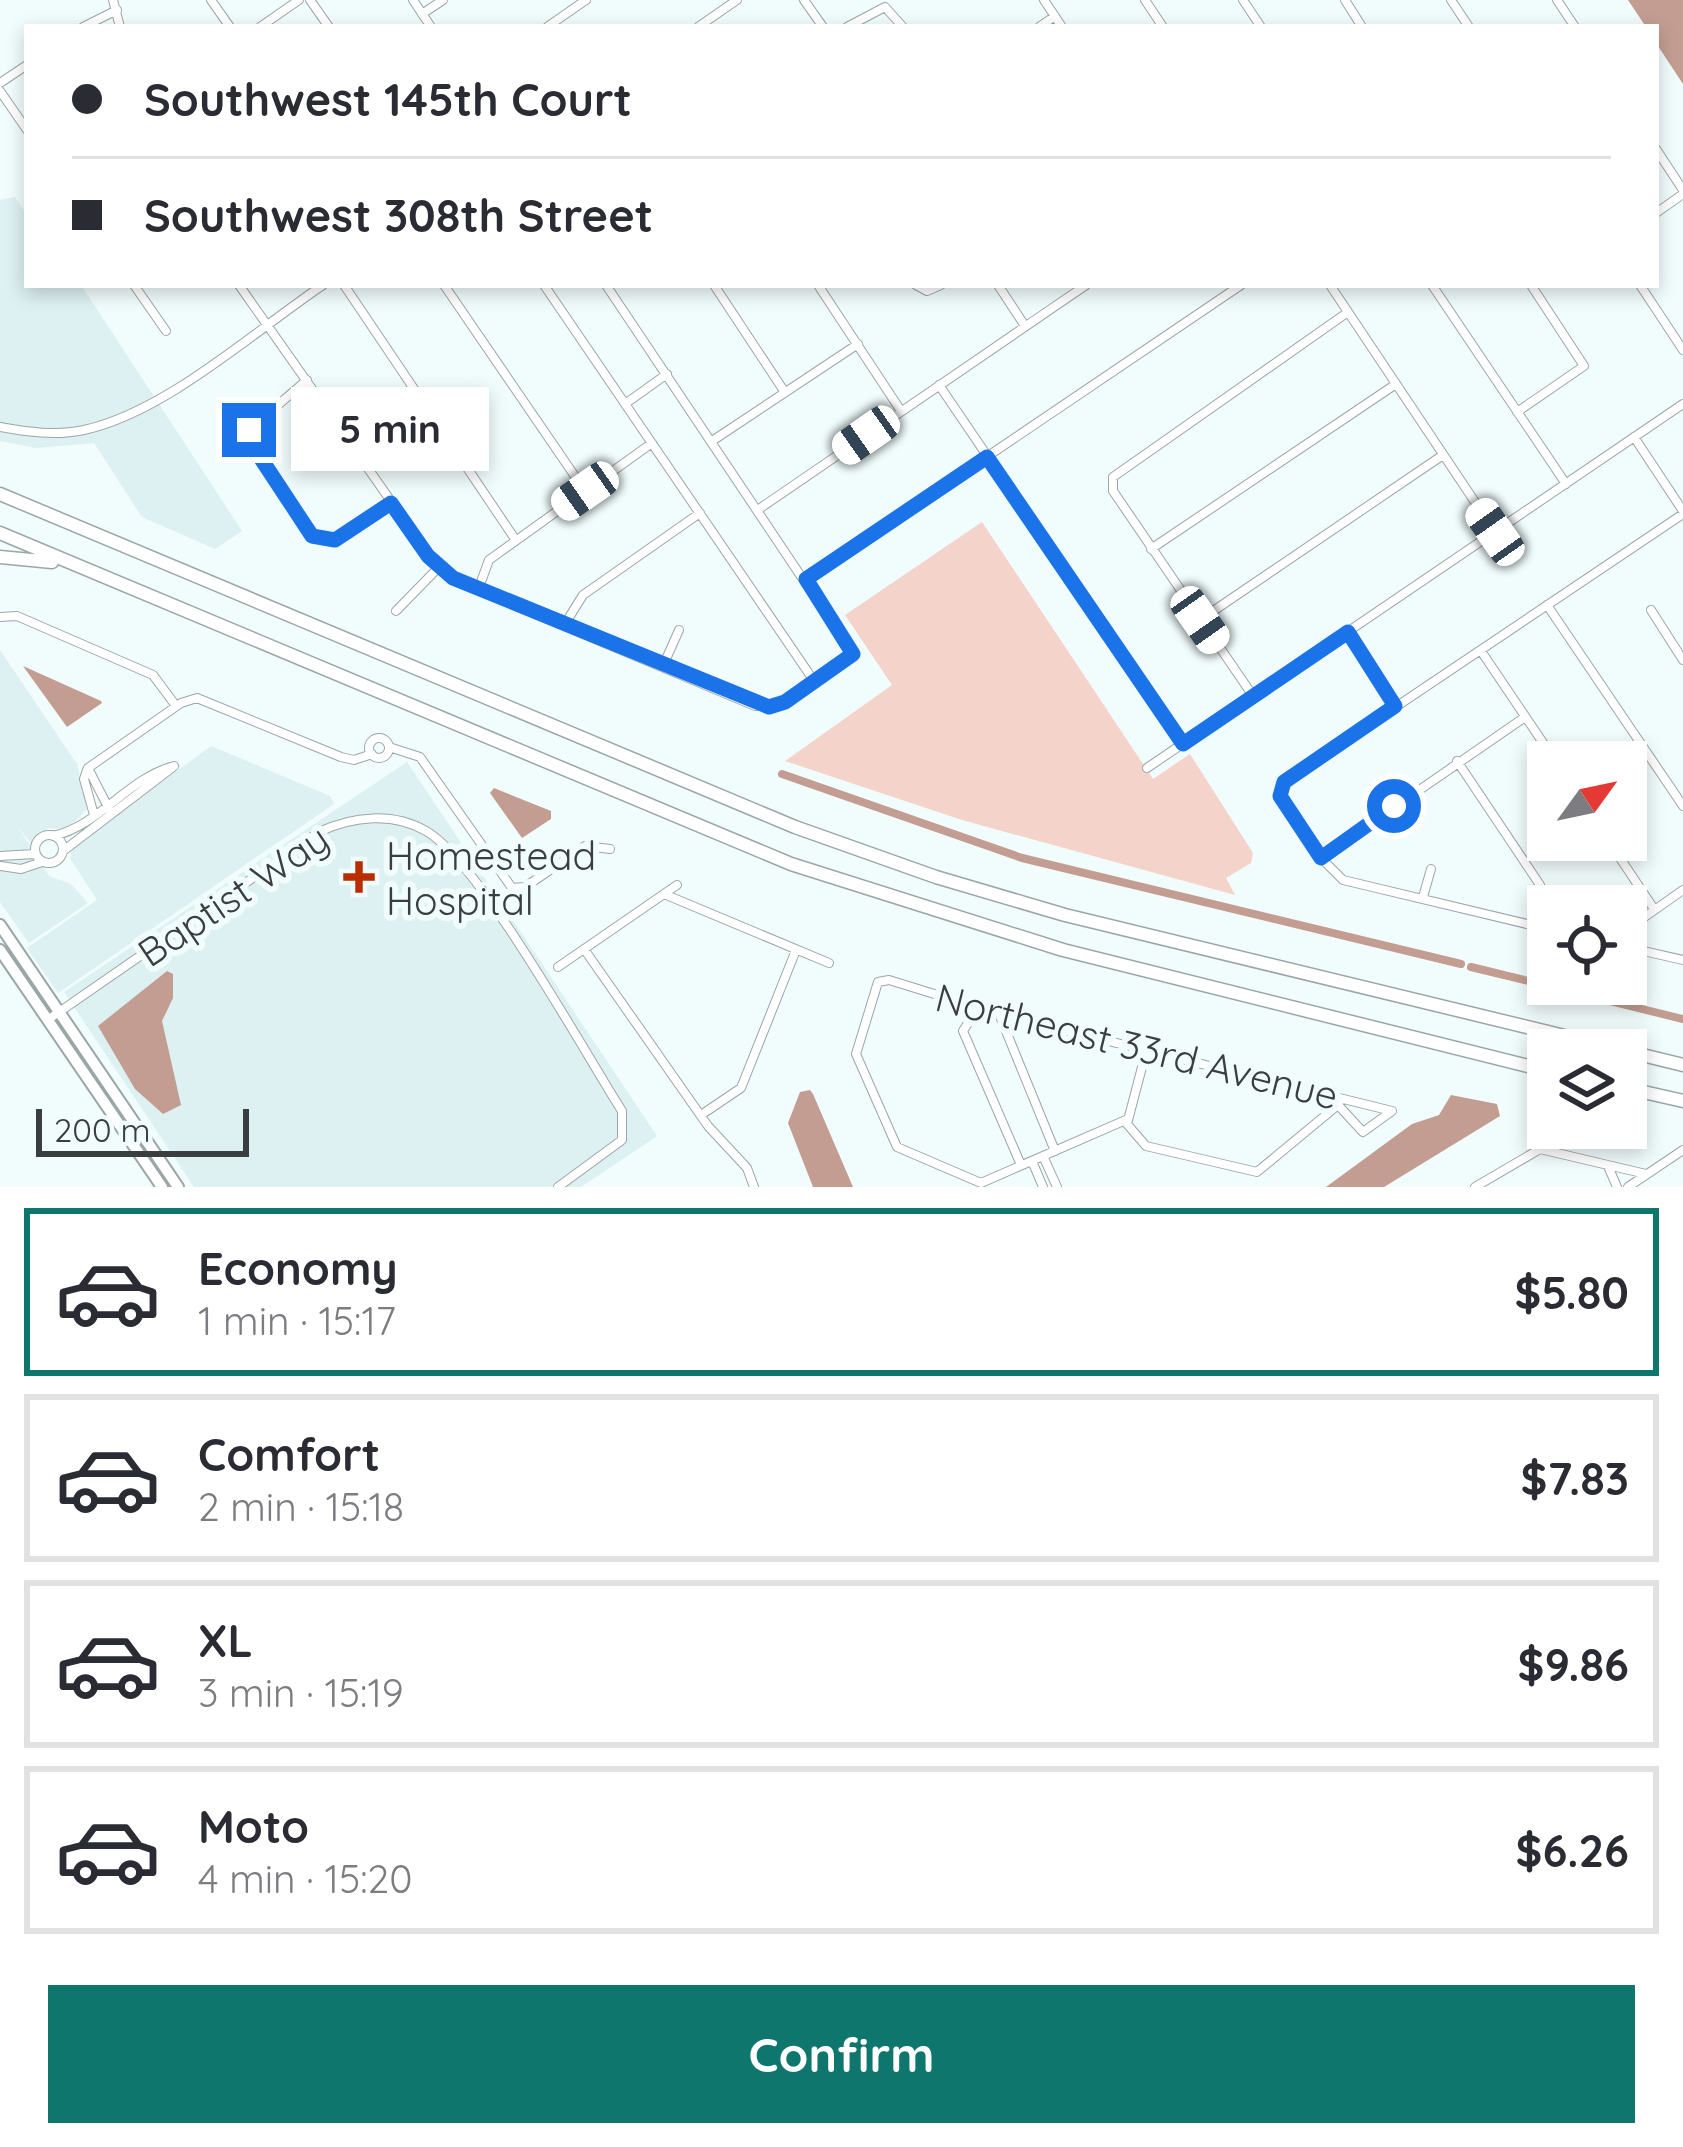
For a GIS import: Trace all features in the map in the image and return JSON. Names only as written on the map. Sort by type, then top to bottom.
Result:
[{"type":"highway","points":[[0,494],[796,827],[936,877],[1065,915],[1537,1029]]},
{"type":"highway","points":[[0,533],[790,864],[1063,950],[1527,1066]]},
{"type":"highway","points":[[0,557],[73,563]]},
{"type":"highway","points":[[1647,1056],[1683,1065]]},
{"type":"highway","points":[[1647,1093],[1683,1101]]},
{"type":"main road","points":[[0,926],[162,1187]]},
{"type":"main road","points":[[0,950],[178,1187]]},
{"type":"street","points":[[264,24],[299,0]]},
{"type":"street","points":[[413,0],[429,24]]},
{"type":"street","points":[[422,14],[442,0]]},
{"type":"street","points":[[551,24],[586,0]]},
{"type":"street","points":[[716,0],[722,10]]},
{"type":"street","points":[[702,24],[737,0]]},
{"type":"street","points":[[1044,0],[1060,24]]},
{"type":"street","points":[[87,24],[115,5]]},
{"type":"street","points":[[853,24],[885,7],[900,24]]},
{"type":"street","points":[[1043,24],[1054,16]]},
{"type":"street","points":[[24,67],[0,87],[24,125]]},
{"type":"street","points":[[1659,154],[1683,192],[1659,211]]},
{"type":"street","points":[[136,288],[166,331]]},
{"type":"street","points":[[240,288],[437,568],[478,590],[769,707],[853,654],[609,288]]},
{"type":"street","points":[[0,428],[81,431],[121,419],[160,398],[319,288]]},
{"type":"street","points":[[346,288],[515,538]]},
{"type":"street","points":[[446,288],[585,491]]},
{"type":"street","points":[[546,288],[814,681]]},
{"type":"street","points":[[715,288],[784,392]]},
{"type":"street","points":[[820,288],[902,411]]},
{"type":"street","points":[[1000,288],[1025,326]]},
{"type":"street","points":[[759,509],[1082,288]]},
{"type":"street","points":[[806,579],[1237,288]]},
{"type":"street","points":[[1332,288],[1495,532]]},
{"type":"street","points":[[1434,288],[1566,484]]},
{"type":"street","points":[[1516,412],[1584,366],[1534,288]]},
{"type":"street","points":[[1642,288],[1683,350]]},
{"type":"street","points":[[1253,696],[1113,490],[1112,477],[1348,312]]},
{"type":"street","points":[[712,441],[858,344]]},
{"type":"street","points":[[626,404],[668,374]]},
{"type":"street","points":[[307,380],[249,430],[250,442],[300,517],[324,542],[391,503]]},
{"type":"street","points":[[1151,549],[1396,384]]},
{"type":"street","points":[[940,385],[1183,744]]},
{"type":"street","points":[[1147,768],[1683,404]]},
{"type":"street","points":[[1527,924],[1343,880],[1321,858],[1280,796],[1284,782],[1683,512],[1634,437]]},
{"type":"street","points":[[478,590],[488,560],[652,443]]},
{"type":"street","points":[[1200,620],[1443,455]]},
{"type":"street","points":[[565,624],[583,595],[700,513]]},
{"type":"street","points":[[396,611],[437,568]]},
{"type":"street","points":[[1547,605],[1683,806]]},
{"type":"street","points":[[1651,610],[1683,660]]},
{"type":"street","points":[[0,616],[16,616],[146,671],[176,706]]},
{"type":"street","points":[[663,666],[679,630]]},
{"type":"street","points":[[1348,632],[1395,706]]},
{"type":"street","points":[[1480,651],[1542,741]]},
{"type":"street","points":[[99,817],[86,788],[88,768],[176,706],[201,699],[341,757],[384,757],[389,747]]},
{"type":"street","points":[[1321,858],[1525,717]]},
{"type":"street","points":[[372,754],[370,745],[376,738],[420,757],[512,888],[525,886],[586,846],[610,849]]},
{"type":"street","points":[[1457,761],[1540,885]]},
{"type":"street","points":[[0,856],[55,862],[63,851],[99,817],[110,804],[153,773],[174,766],[99,817],[39,839],[39,858]]},
{"type":"street","points":[[88,768],[110,804]]},
{"type":"street","points":[[86,788],[98,786]]},
{"type":"street","name":"Baptist Way","points":[[54,1016],[320,832],[353,820],[401,820],[425,830],[464,864],[622,1111],[625,1130],[612,1149],[558,1187]]},
{"type":"street","points":[[53,836],[63,851]]},
{"type":"street","points":[[0,866],[21,869],[39,858]]},
{"type":"street","points":[[1622,861],[1654,909]]},
{"type":"street","points":[[1423,897],[1431,868]]},
{"type":"street","points":[[558,968],[677,884]]},
{"type":"street","points":[[1647,914],[1683,890]]},
{"type":"street","points":[[664,894],[829,963]]},
{"type":"street","points":[[584,949],[701,1115],[746,1168],[754,1187]]},
{"type":"street","points":[[701,1115],[741,1088],[796,950]]},
{"type":"street","points":[[1647,951],[1683,959]]},
{"type":"street","name":"Northeast 33rd Avenue","points":[[1021,1166],[981,1183],[897,1148],[856,1054],[882,980],[1391,1112],[1363,1132],[1339,1102]]},
{"type":"street","points":[[978,1008],[963,1031],[1021,1166],[1128,1122]]},
{"type":"street","points":[[999,1014],[1055,1151]]},
{"type":"street","points":[[1128,1122],[1146,1052]]},
{"type":"street","points":[[1128,1122],[1146,1145],[1257,1172],[1339,1102]]},
{"type":"street","points":[[1475,1187],[1540,1149],[1646,1174]]},
{"type":"street","points":[[1628,1187],[1683,1150]]},
{"type":"street","points":[[1043,1156],[1058,1187]]},
{"type":"street","points":[[1032,1161],[1043,1187]]},
{"type":"street","points":[[1606,1165],[1615,1173],[1617,1187]]},
{"type":"shaded area","points":[[1628,0],[1683,0],[1683,84],[1659,48],[1659,24],[1644,24]]},
{"type":"shaded area","points":[[15,197],[24,210],[24,288],[83,288],[242,531],[215,549],[142,517],[94,443],[36,448],[0,441],[0,200]]},
{"type":"shaded area","points":[[982,522],[1153,779],[1190,754],[1253,853],[1251,863],[1226,878],[1235,895],[962,820],[785,761],[892,685],[845,615]]},
{"type":"shaded area","points":[[0,650],[77,764],[87,809],[68,829],[48,828],[31,843],[18,827],[49,876],[71,884],[88,903],[29,943],[0,902]]},
{"type":"shaded area","points":[[23,666],[101,701],[102,703],[67,727]]},
{"type":"shaded area","points":[[211,746],[330,796],[334,804],[58,993],[27,948],[97,900],[70,858],[73,848]]},
{"type":"shaded area","name":"Homestead Hospital","points":[[407,762],[657,1136],[581,1187],[194,1187],[64,992]]},
{"type":"shaded area","points":[[494,788],[551,811],[551,819],[522,838],[490,793]]},
{"type":"shaded area","points":[[167,971],[173,974],[173,998],[162,1021],[181,1105],[163,1114],[135,1089],[98,1026]]},
{"type":"shaded area","points":[[810,1090],[853,1187],[813,1187],[788,1123],[800,1092]]},
{"type":"shaded area","points":[[1451,1095],[1497,1104],[1500,1116],[1384,1187],[1326,1187],[1412,1124],[1439,1115]]},
{"type":"waterway","points":[[782,774],[1022,858],[1461,964]]},
{"type":"waterway","points":[[1471,967],[1683,1019]]},
{"type":"place","name":"Homestead Hospital","points":[[359,877]]},
{"type":"route","points":[[249,430],[250,442],[312,536],[324,542],[335,540],[391,503],[437,568],[453,578],[755,706],[769,707],[785,702],[853,654],[806,579],[987,457],[1183,744],[1348,632],[1395,706],[1284,782],[1280,796],[1321,858],[1394,806]]}]
